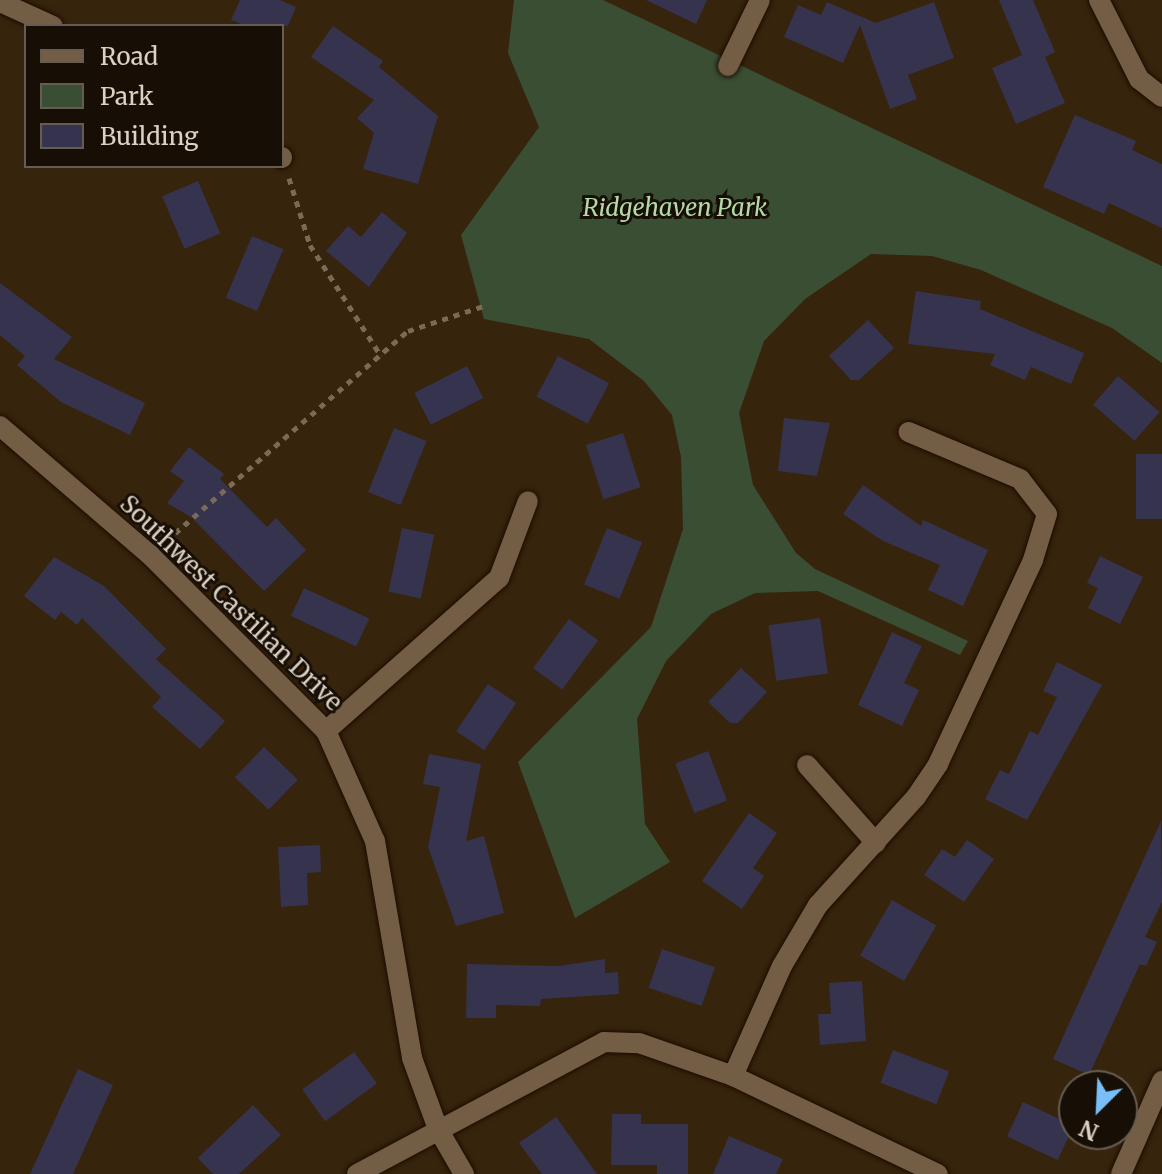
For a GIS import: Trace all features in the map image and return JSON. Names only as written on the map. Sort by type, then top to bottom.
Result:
[{"type":"street","points":[[728,66],[760,0]]},
{"type":"street","points":[[1099,0],[1139,79],[1162,97]]},
{"type":"street","points":[[0,2],[49,24]]},
{"type":"street","name":"Southwest Castilian Drive","points":[[0,426],[150,555],[326,731],[375,841],[412,1058],[438,1129],[464,1174]]},
{"type":"street","points":[[733,1076],[782,966],[818,905],[876,843],[938,764],[1033,560],[1047,514],[1020,479],[909,432]]},
{"type":"street","points":[[326,731],[499,578],[528,501]]},
{"type":"street","points":[[807,765],[876,843]]},
{"type":"street","points":[[357,1174],[604,1042],[639,1043],[733,1076],[938,1174]]},
{"type":"street","points":[[1121,1174],[1162,1081]]},
{"type":"path","points":[[284,164],[310,245],[381,356]]},
{"type":"path","points":[[150,555],[408,331],[483,306]]},
{"type":"green space","name":"Ridgehaven Park","points":[[514,0],[603,0],[1162,266],[1162,363],[1112,328],[981,270],[932,256],[871,254],[805,299],[764,341],[739,413],[753,485],[796,553],[815,569],[968,641],[960,655],[818,591],[755,593],[711,614],[666,661],[637,719],[645,824],[670,862],[575,918],[518,762],[651,627],[683,529],[681,457],[672,415],[644,381],[589,339],[484,319],[461,235],[539,127],[508,53]]},
{"type":"building","points":[[240,0],[280,0],[296,7],[288,26],[242,24],[231,20]]},
{"type":"building","points":[[646,0],[707,0],[696,24]]},
{"type":"building","points":[[999,0],[1033,0],[1055,52],[1045,57],[1065,103],[1016,124],[992,68],[1022,55]]},
{"type":"building","points":[[827,2],[876,23],[934,2],[954,58],[908,75],[917,99],[890,109],[860,25],[843,63],[784,37],[798,5],[821,15]]},
{"type":"building","points":[[333,26],[383,61],[379,67],[438,116],[418,184],[363,169],[374,133],[357,118],[374,100],[311,57]]},
{"type":"building","points":[[1075,115],[1136,141],[1132,150],[1162,164],[1162,228],[1109,203],[1104,214],[1043,187]]},
{"type":"building","points":[[198,181],[220,233],[184,249],[162,196]]},
{"type":"building","points":[[382,212],[407,233],[369,287],[326,251],[348,226],[361,237]]},
{"type":"building","points":[[252,236],[283,249],[257,311],[226,298]]},
{"type":"building","points":[[0,283],[72,337],[54,359],[145,403],[130,435],[61,402],[17,365],[25,356],[0,335]]},
{"type":"building","points":[[916,291],[981,301],[980,309],[1084,353],[1071,384],[1031,367],[1025,380],[990,365],[995,354],[908,344]]},
{"type":"building","points":[[868,320],[894,348],[859,380],[851,380],[829,356]]},
{"type":"building","points":[[558,356],[609,383],[588,424],[536,397]]},
{"type":"building","points":[[467,366],[483,398],[431,425],[414,393]]},
{"type":"building","points":[[1118,376],[1160,412],[1135,441],[1093,405]]},
{"type":"building","points":[[784,418],[830,423],[817,476],[778,471]]},
{"type":"building","points":[[394,428],[426,441],[401,505],[368,492]]},
{"type":"building","points":[[623,433],[641,487],[604,499],[586,445]]},
{"type":"building","points":[[189,447],[224,474],[220,479],[267,527],[276,518],[306,550],[264,591],[191,517],[167,503],[184,481],[170,471]]},
{"type":"building","points":[[1136,454],[1162,454],[1162,519],[1136,519]]},
{"type":"building","points":[[863,485],[921,526],[923,520],[988,550],[963,606],[928,590],[940,565],[883,541],[843,514]]},
{"type":"building","points":[[402,528],[434,535],[421,598],[388,592]]},
{"type":"building","points":[[607,528],[642,542],[619,599],[584,585]]},
{"type":"building","points":[[1100,556],[1143,577],[1120,624],[1088,608],[1098,588],[1087,583]]},
{"type":"building","points":[[54,557],[104,586],[166,649],[156,659],[225,721],[200,749],[152,707],[161,697],[82,618],[77,625],[61,612],[55,620],[24,596]]},
{"type":"building","points":[[304,588],[369,618],[356,647],[291,616]]},
{"type":"building","points":[[820,618],[828,673],[776,681],[769,625]]},
{"type":"building","points":[[569,619],[598,640],[562,690],[533,668]]},
{"type":"building","points":[[892,632],[922,646],[904,683],[919,690],[902,726],[858,705]]},
{"type":"building","points":[[1057,662],[1102,685],[1027,820],[985,799],[1000,770],[1009,774],[1030,731],[1038,735],[1057,697],[1043,691]]},
{"type":"building","points":[[741,668],[767,692],[738,723],[730,723],[708,702]]},
{"type":"building","points":[[488,684],[516,703],[484,750],[456,731]]},
{"type":"building","points":[[264,747],[298,780],[269,810],[235,777]]},
{"type":"building","points":[[708,751],[727,800],[694,813],[675,764]]},
{"type":"building","points":[[429,754],[481,764],[466,841],[484,836],[504,913],[456,926],[428,847],[440,787],[423,784]]},
{"type":"building","points":[[749,813],[777,833],[753,868],[764,876],[742,909],[702,881]]},
{"type":"building","points":[[1161,821],[1162,902],[1145,937],[1157,942],[1146,966],[1140,964],[1091,1070],[1078,1070],[1053,1059]]},
{"type":"building","points":[[967,840],[994,859],[964,902],[924,875],[942,849],[955,857]]},
{"type":"building","points":[[320,845],[321,872],[307,873],[308,905],[281,907],[278,847]]},
{"type":"building","points":[[892,900],[936,926],[904,981],[860,955]]},
{"type":"building","points":[[662,949],[715,967],[702,1006],[649,988]]},
{"type":"building","points":[[605,959],[605,973],[618,972],[619,994],[541,999],[540,1006],[496,1005],[496,1018],[466,1018],[467,964],[559,966]]},
{"type":"building","points":[[862,981],[866,1041],[820,1045],[818,1014],[831,1014],[829,983]]},
{"type":"building","points":[[893,1050],[949,1072],[936,1104],[880,1083]]},
{"type":"building","points":[[354,1052],[377,1084],[325,1121],[302,1090]]},
{"type":"building","points":[[78,1069],[113,1085],[73,1174],[30,1174]]},
{"type":"building","points":[[1023,1102],[1058,1118],[1058,1150],[1062,1150],[1058,1160],[1007,1136]]},
{"type":"building","points":[[253,1105],[281,1135],[239,1174],[213,1174],[198,1158]]},
{"type":"building","points":[[612,1114],[641,1114],[641,1124],[688,1124],[688,1174],[657,1174],[657,1165],[611,1165]]},
{"type":"building","points":[[556,1117],[597,1174],[542,1174],[519,1143]]},
{"type":"building","points":[[729,1136],[783,1159],[776,1174],[713,1174]]}]
